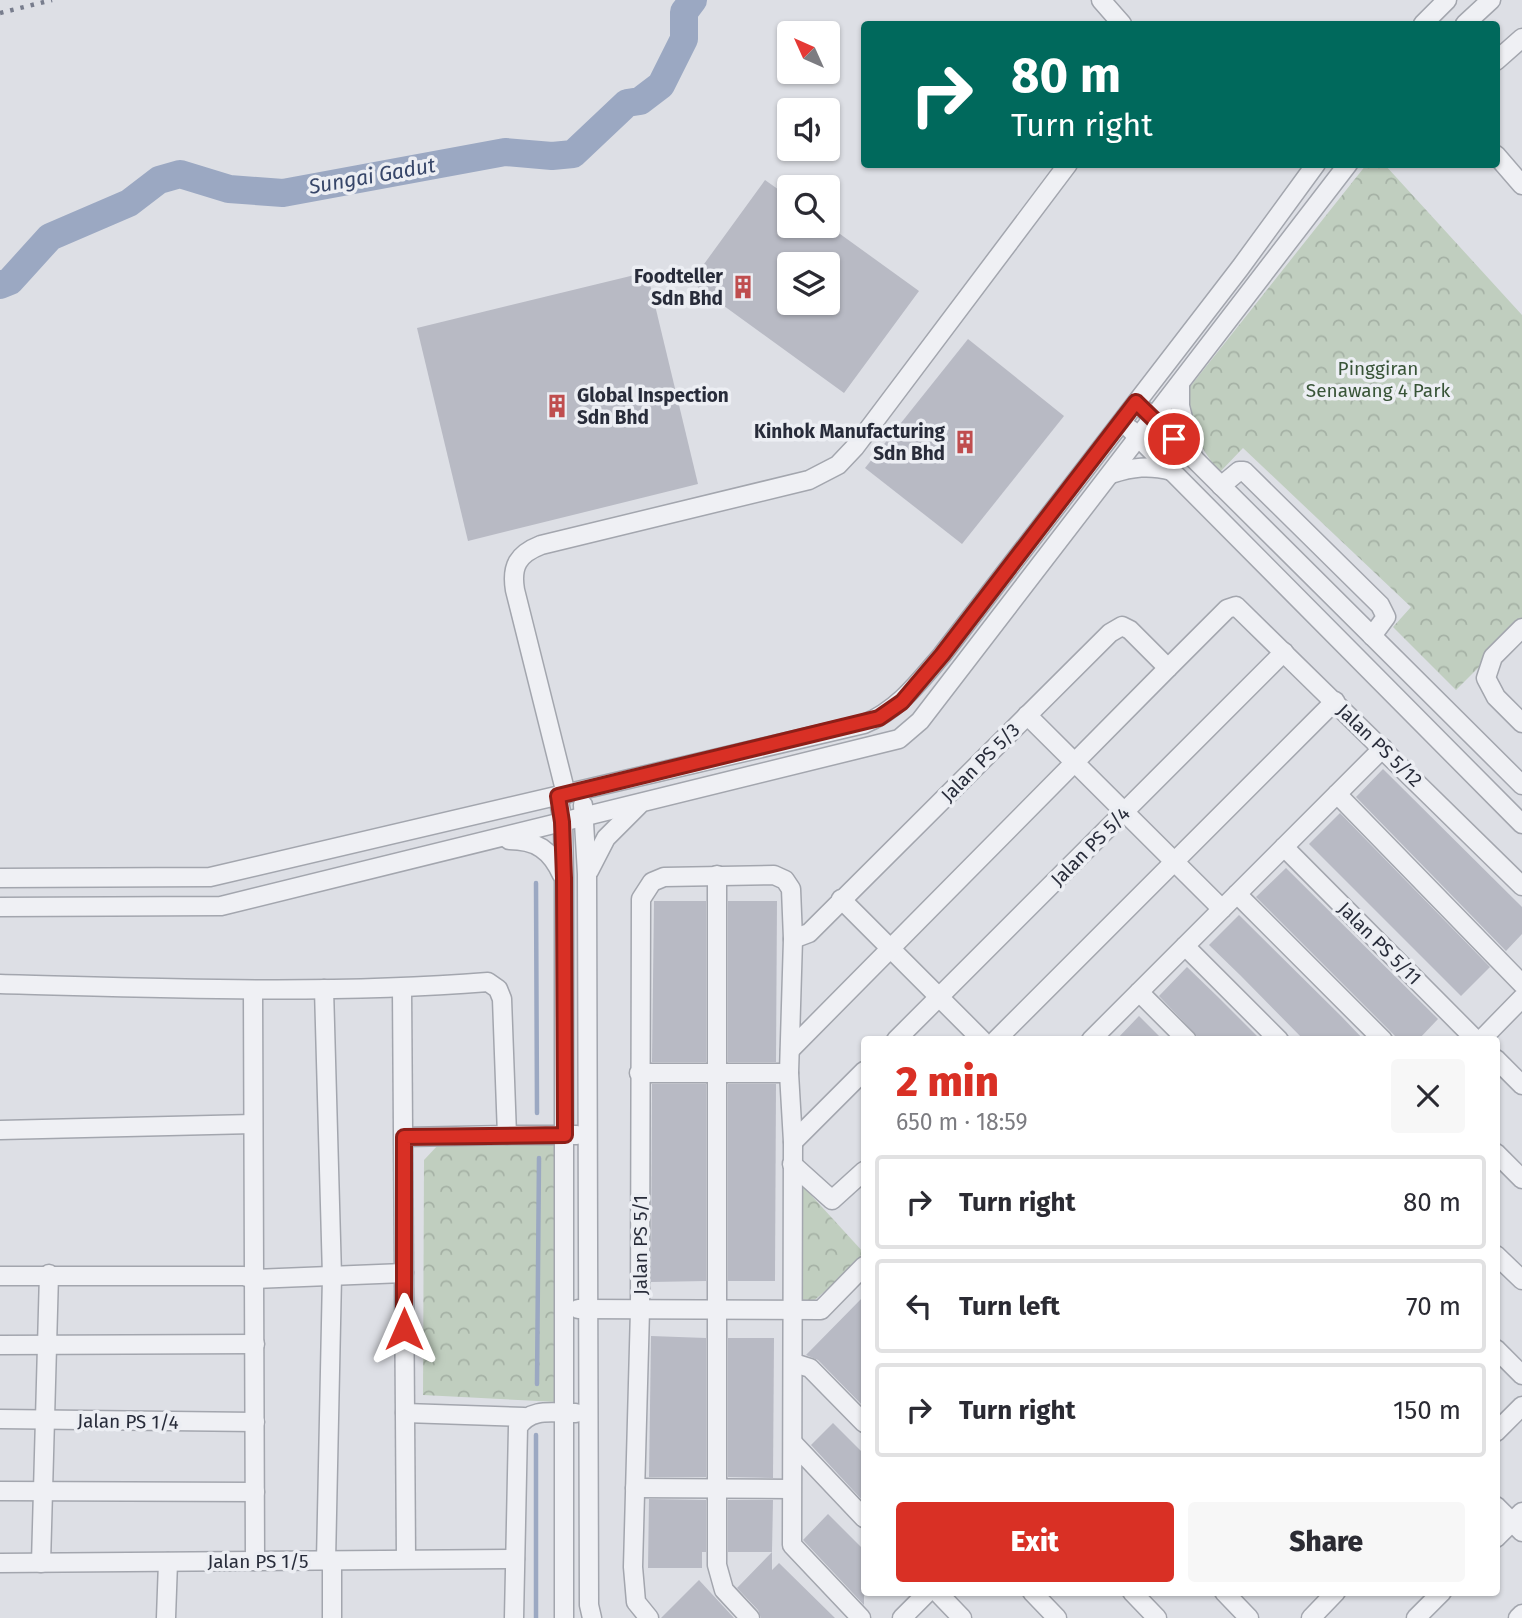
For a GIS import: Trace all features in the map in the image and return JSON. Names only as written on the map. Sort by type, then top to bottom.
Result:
[{"type":"street","points":[[1101,0],[1119,21]]},
{"type":"street","points":[[1426,21],[1447,0]]},
{"type":"street","points":[[1468,21],[1491,0]]},
{"type":"street","points":[[1500,57],[1522,38]]},
{"type":"street","points":[[1500,159],[1522,184]]},
{"type":"street","points":[[592,1618],[589,1605],[590,1310],[585,817],[568,794],[512,573],[520,556],[541,545],[809,480],[838,465],[855,447],[1065,168]]},
{"type":"street","points":[[0,878],[209,877],[568,794],[879,718],[902,702],[942,655],[1313,168]]},
{"type":"street","points":[[0,907],[221,906],[899,739],[920,721],[1345,168]]},
{"type":"street","points":[[1180,385],[1180,406],[1194,458]]},
{"type":"street","points":[[1136,402],[1522,785]]},
{"type":"street","points":[[1122,420],[1522,824]]},
{"type":"street","points":[[1111,474],[1135,466],[1153,466],[1172,471]]},
{"type":"street","points":[[1221,486],[1239,471],[1244,471],[1380,605],[1386,617],[1372,636]]},
{"type":"street","name":"Jalan PS 5/12","points":[[1168,668],[1227,609],[1236,606],[1384,747],[1522,886]]},
{"type":"street","name":"Jalan PS 5/3","points":[[793,939],[809,933],[1110,633],[1122,626],[1130,630],[1168,668]]},
{"type":"street","points":[[1522,628],[1493,657],[1486,678],[1496,697],[1522,723]]},
{"type":"street","name":"Jalan PS 5/4","points":[[900,1036],[1284,652]]},
{"type":"street","points":[[790,1050],[1168,668]]},
{"type":"street","points":[[1000,1036],[1335,701]]},
{"type":"street","points":[[1027,715],[1222,909]]},
{"type":"street","points":[[1095,1036],[1384,747]]},
{"type":"street","points":[[564,1618],[566,1309],[562,822],[568,794]]},
{"type":"street","points":[[1337,794],[1522,984]]},
{"type":"street","points":[[587,874],[606,838],[642,802]]},
{"type":"street","points":[[491,841],[536,844],[556,861],[564,878]]},
{"type":"street","name":"Jalan PS 5/11","points":[[1284,847],[1474,1036]]},
{"type":"street","points":[[750,1618],[724,1590],[719,1579],[716,1490],[717,875],[774,875],[785,880],[791,889],[793,939],[789,1073],[793,1142],[794,1310],[792,1545],[860,1618]]},
{"type":"street","name":"Jalan PS 5/1","points":[[649,1618],[636,1602],[633,1567],[640,1310],[641,899],[652,882],[664,877],[717,875]]},
{"type":"street","points":[[1237,894],[1379,1036]]},
{"type":"street","points":[[841,899],[978,1036]]},
{"type":"street","points":[[1185,946],[1275,1036]]},
{"type":"street","points":[[0,984],[253,990],[402,989],[488,982],[498,989],[502,999],[507,1135]]},
{"type":"street","points":[[324,989],[332,1276],[329,1561],[332,1618]]},
{"type":"street","points":[[402,989],[406,1558]]},
{"type":"street","points":[[253,990],[256,1561]]},
{"type":"street","points":[[1139,992],[1182,1036]]},
{"type":"street","points":[[1482,1036],[1522,998]]},
{"type":"street","points":[[1500,1063],[1522,1085]]},
{"type":"street","points":[[639,1073],[789,1073]]},
{"type":"street","points":[[793,1142],[861,1074]]},
{"type":"street","points":[[0,1130],[253,1124]]},
{"type":"street","points":[[404,1137],[589,1135]]},
{"type":"street","points":[[1500,1157],[1522,1179]]},
{"type":"street","points":[[792,1164],[832,1200],[861,1174]]},
{"type":"street","points":[[1500,1259],[1522,1280]]},
{"type":"street","points":[[566,1309],[821,1310],[861,1269]]},
{"type":"street","points":[[0,1276],[49,1274],[253,1279],[404,1273]]},
{"type":"street","points":[[41,1563],[49,1274]]},
{"type":"street","points":[[0,1345],[255,1344]]},
{"type":"street","points":[[1500,1353],[1522,1375]]},
{"type":"street","points":[[794,1363],[810,1368],[861,1420]]},
{"type":"street","points":[[1500,1428],[1522,1406]]},
{"type":"street","points":[[405,1413],[524,1417]]},
{"type":"street","points":[[514,1618],[517,1427],[524,1417],[532,1413],[590,1413]]},
{"type":"street","name":"Jalan PS 1/4","points":[[0,1419],[255,1422]]},
{"type":"street","points":[[793,1443],[861,1515]]},
{"type":"street","points":[[635,1488],[791,1489]]},
{"type":"street","points":[[0,1492],[256,1492]]},
{"type":"street","points":[[1500,1509],[1519,1522],[1500,1535]]},
{"type":"street","name":"Jalan PS 1/5","points":[[0,1563],[515,1559]]},
{"type":"street","points":[[166,1618],[168,1562]]},
{"type":"street","points":[[902,1618],[924,1596]]},
{"type":"street","points":[[941,1596],[962,1618]]},
{"type":"street","points":[[1036,1596],[1057,1618]]},
{"type":"street","points":[[1136,1596],[1157,1618]]},
{"type":"street","points":[[1228,1596],[1249,1618]]},
{"type":"street","points":[[1311,1618],[1332,1596]]},
{"type":"street","points":[[1416,1618],[1438,1596]]},
{"type":"street","points":[[1518,1618],[1522,1614]]},
{"type":"green space","name":"Pinggiran Senawang 4 Park","points":[[1364,168],[1388,168],[1522,315],[1522,624],[1456,690],[1393,627],[1411,607],[1243,448],[1220,472],[1206,454],[1196,433],[1189,411],[1189,388]]},
{"type":"green space","points":[[558,1142],[558,1402],[423,1395],[424,1160],[439,1144]]},
{"type":"green space","points":[[800,1183],[861,1250],[861,1261],[811,1303],[801,1302]]},
{"type":"building","name":"Foodteller Sdn Bhd","points":[[765,180],[777,188],[777,238],[840,238],[840,234],[919,291],[844,393],[691,282]]},
{"type":"building","name":"Global Inspection Sdn Bhd","points":[[647,272],[698,484],[468,541],[417,328]]},
{"type":"building","name":"Kinhok Manufacturing Sdn Bhd","points":[[968,339],[1064,416],[962,544],[865,468]]},
{"type":"building","points":[[1383,769],[1522,907],[1522,934],[1506,951],[1356,797]]},
{"type":"building","points":[[1340,813],[1490,967],[1461,996],[1309,844]]},
{"type":"building","points":[[1286,868],[1438,1019],[1422,1036],[1395,1036],[1256,897]]},
{"type":"building","points":[[654,901],[706,901],[706,1062],[652,1062]]},
{"type":"building","points":[[728,901],[777,901],[776,1062],[728,1062]]},
{"type":"building","points":[[1239,915],[1360,1036],[1300,1036],[1209,945]]},
{"type":"building","points":[[1187,967],[1257,1036],[1197,1036],[1159,996]]},
{"type":"building","points":[[1139,1016],[1159,1036],[1120,1036]]},
{"type":"building","points":[[652,1084],[706,1084],[706,1281],[651,1282]]},
{"type":"building","points":[[728,1084],[776,1084],[775,1281],[728,1281]]},
{"type":"building","points":[[861,1299],[861,1404],[818,1360],[806,1355]]},
{"type":"building","points":[[651,1336],[706,1338],[706,1477],[649,1477]]},
{"type":"building","points":[[728,1338],[774,1338],[773,1478],[728,1477]]},
{"type":"building","points":[[833,1423],[861,1451],[861,1499],[811,1445]]},
{"type":"building","points":[[649,1499],[706,1500],[706,1552],[702,1552],[702,1568],[648,1568]]},
{"type":"building","points":[[728,1500],[773,1500],[772,1552],[728,1552]]},
{"type":"building","points":[[828,1514],[861,1547],[861,1596],[864,1596],[864,1605],[803,1540]]},
{"type":"building","points":[[772,1552],[772,1570],[779,1563],[835,1618],[761,1618],[758,1610],[737,1588]]},
{"type":"building","points":[[699,1580],[734,1618],[661,1618]]},
{"type":"waterway","name":"Sungai Gadut","points":[[0,285],[10,281],[50,237],[129,203],[159,180],[180,174],[229,189],[283,193],[505,152],[552,156],[573,154],[627,103],[640,101],[661,85],[684,39],[684,12],[693,0]]},
{"type":"waterway","points":[[536,883],[537,1113]]},
{"type":"waterway","points":[[537,1384],[539,1158]]},
{"type":"waterway","points":[[536,1435],[536,1618]]},
{"type":"railway","points":[[0,13],[52,0]]},
{"type":"place","name":"Foodteller Sdn Bhd","points":[[743,287]]},
{"type":"place","name":"Global Inspection Sdn Bhd","points":[[557,406]]},
{"type":"place","name":"Kinhok Manufacturing Sdn Bhd","points":[[965,442]]},
{"type":"route","points":[[404,1329],[404,1137],[565,1135],[564,878],[558,796],[864,724],[879,718],[902,702],[942,655],[1136,402],[1174,439]]}]
